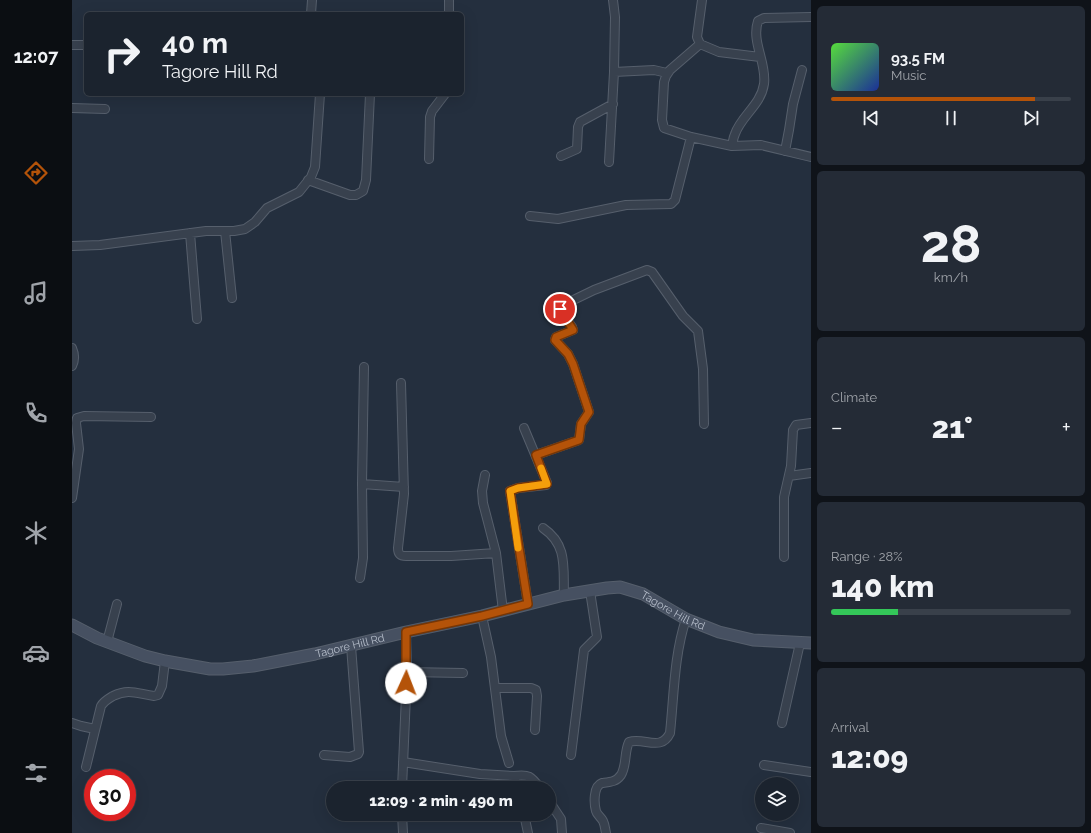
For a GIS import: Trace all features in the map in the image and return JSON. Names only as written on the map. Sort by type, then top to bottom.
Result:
[{"type":"main road","name":"Tagore Hill Rd","points":[[72,625],[107,642],[165,662],[210,669],[223,669],[253,666],[351,646],[406,632],[504,611],[564,595],[620,587],[643,594],[686,619],[719,632],[753,640],[806,643]]},
{"type":"street","points":[[311,12],[312,0]]},
{"type":"street","points":[[449,0],[449,12]]},
{"type":"street","points":[[609,162],[614,72],[614,0]]},
{"type":"street","points":[[700,44],[698,37],[702,0]]},
{"type":"street","points":[[732,146],[736,130],[755,105],[762,92],[764,79],[757,39],[758,20],[764,18],[811,17]]},
{"type":"street","points":[[72,44],[84,45]]},
{"type":"street","points":[[700,44],[719,52],[760,57]]},
{"type":"street","points":[[700,44],[667,73],[664,82],[663,126],[670,131],[732,146],[761,145],[811,157]]},
{"type":"street","points":[[614,72],[654,70],[667,73]]},
{"type":"street","points":[[785,151],[792,104],[802,70]]},
{"type":"street","points":[[72,246],[100,245],[214,231],[240,230],[250,227],[267,208],[299,192],[313,174],[316,167],[320,96]]},
{"type":"street","points":[[307,182],[350,195],[356,195],[363,191],[366,180],[370,96]]},
{"type":"street","points":[[429,159],[430,117],[432,111],[443,96]]},
{"type":"street","points":[[561,156],[577,149],[578,127],[580,122],[613,104]]},
{"type":"street","points":[[72,108],[105,109]]},
{"type":"street","points":[[530,216],[558,220],[626,205],[671,204],[675,200],[691,137]]},
{"type":"street","points":[[225,231],[232,298]]},
{"type":"street","points":[[190,234],[197,319]]},
{"type":"street","points":[[536,455],[579,440],[581,424],[589,412],[573,364],[568,354],[555,340],[556,337],[573,330],[561,311],[561,306],[594,290],[648,270],[652,272],[687,320],[698,331],[703,369],[704,424]]},
{"type":"street","points":[[72,348],[74,361],[72,366]]},
{"type":"street","points":[[360,578],[363,558],[362,484],[364,367]]},
{"type":"street","points":[[401,384],[404,487],[398,548],[400,555],[451,556],[496,553]]},
{"type":"street","points":[[72,498],[74,473],[79,449],[76,423],[78,417],[151,417]]},
{"type":"street","points":[[784,557],[784,497],[789,476],[793,428],[811,423]]},
{"type":"street","points":[[524,428],[547,484],[518,488],[510,491],[528,604]]},
{"type":"street","points":[[789,476],[811,473]]},
{"type":"street","points":[[485,475],[482,491],[483,503],[496,553],[504,611]]},
{"type":"street","points":[[362,484],[404,487]]},
{"type":"street","points":[[543,528],[551,534],[560,546],[562,552],[564,595]]},
{"type":"street","points":[[571,755],[584,650],[594,641],[598,634],[590,591]]},
{"type":"street","points":[[107,642],[117,604]]},
{"type":"street","points":[[482,616],[496,688],[501,736],[509,763]]},
{"type":"street","points":[[606,833],[603,821],[596,812],[597,787],[616,780],[620,776],[629,742],[635,740],[657,743],[663,742],[667,739],[670,733],[678,654],[682,631],[686,619]]},
{"type":"street","points":[[402,781],[407,672],[406,632]]},
{"type":"street","points":[[782,723],[806,643]]},
{"type":"street","points":[[324,755],[354,757],[359,752],[351,646]]},
{"type":"street","points":[[86,766],[101,706],[104,702],[119,692],[130,691],[150,696],[158,695],[162,686],[165,662]]},
{"type":"street","points":[[407,672],[463,673]]},
{"type":"street","points":[[496,688],[532,688],[536,690],[535,730]]},
{"type":"street","points":[[72,723],[96,728]]},
{"type":"street","points":[[403,762],[480,774],[514,776],[525,775],[530,777],[534,781]]},
{"type":"street","points":[[764,765],[811,772]]},
{"type":"street","points":[[514,776],[515,781]]},
{"type":"street","points":[[556,812],[561,819],[562,833]]},
{"type":"street","points":[[402,821],[403,833]]},
{"type":"street","points":[[525,821],[528,833]]},
{"type":"street","points":[[761,828],[790,833]]},
{"type":"slow traffic","points":[[518,548],[510,490],[547,484],[541,468]]},
{"type":"route","points":[[406,683],[406,632],[446,625],[528,604],[516,537],[510,490],[547,484],[536,455],[579,440],[581,424],[589,412],[573,364],[568,354],[555,340],[556,337],[573,331],[560,309]]}]
